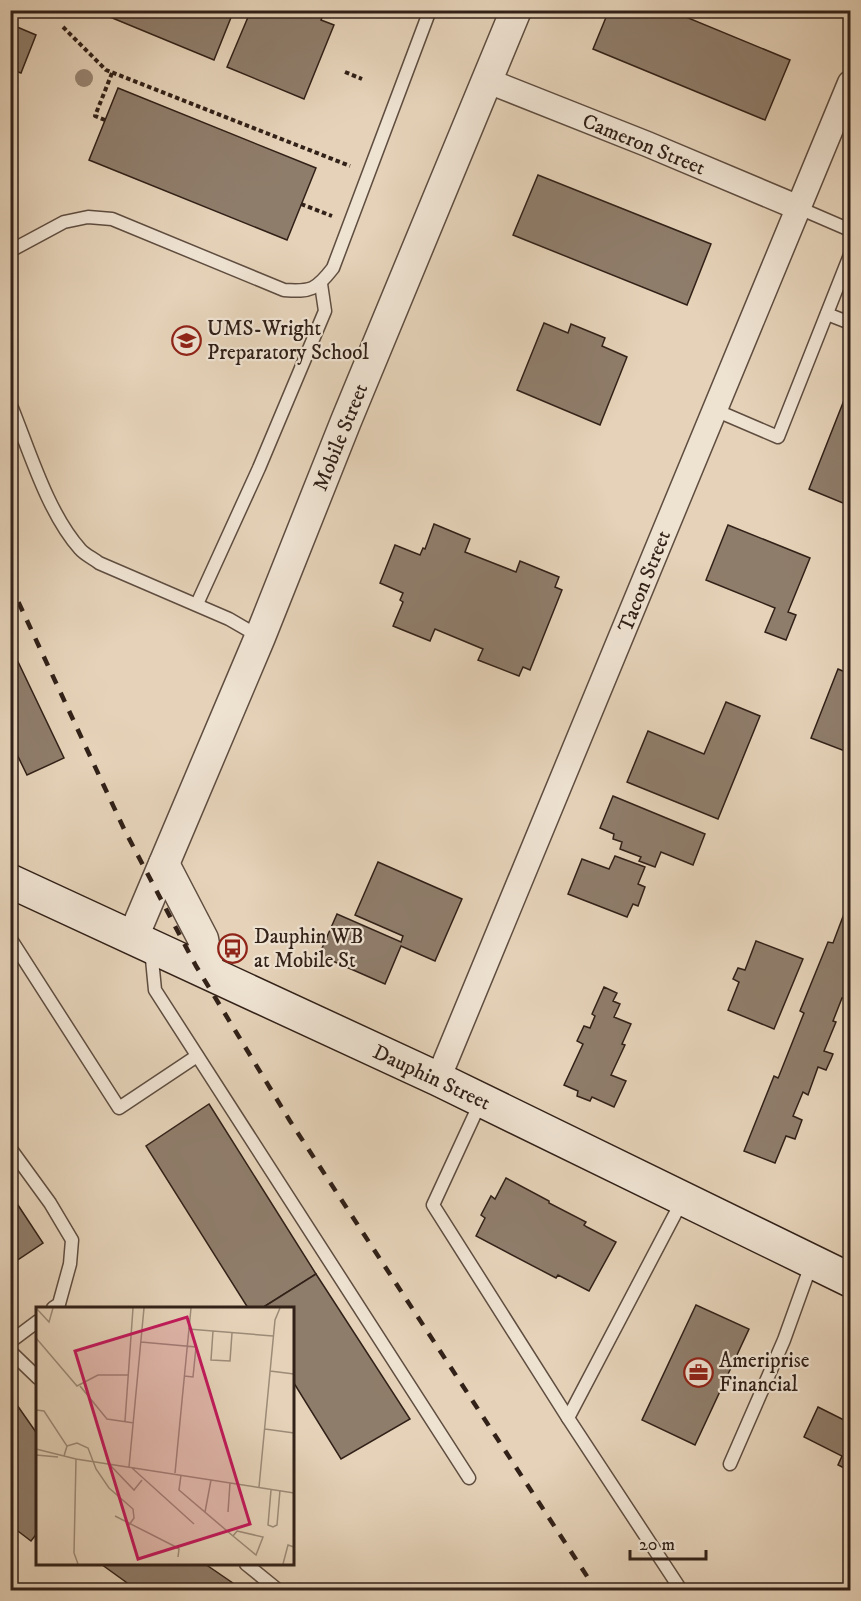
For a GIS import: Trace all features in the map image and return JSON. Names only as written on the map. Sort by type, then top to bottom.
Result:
[{"type":"main road","name":"Dauphin Street","points":[[10,881],[438,1078],[850,1280]]},
{"type":"street","name":"Mobile Street","points":[[142,941],[164,864],[260,637],[346,421],[516,10]]},
{"type":"street","name":"Cameron Street","points":[[488,81],[647,144],[798,208]]},
{"type":"street","name":"Tacon Street","points":[[438,1078],[849,90]]},
{"type":"street","points":[[164,864],[203,939],[209,972]]},
{"type":"lane","points":[[10,251],[64,222],[88,217],[112,219],[284,290],[304,291],[321,284],[333,268],[430,10]]},
{"type":"lane","points":[[798,208],[850,230]]},
{"type":"lane","points":[[715,410],[778,437],[850,255]]},
{"type":"lane","points":[[197,604],[259,468],[325,311],[321,284]]},
{"type":"lane","points":[[827,314],[850,323]]},
{"type":"lane","points":[[10,403],[52,504],[64,528],[82,551],[99,562],[229,619],[260,637]]},
{"type":"lane","points":[[10,938],[119,1107],[197,1056]]},
{"type":"lane","points":[[142,941],[155,990],[469,1478]]},
{"type":"lane","points":[[482,1100],[433,1205],[568,1418],[681,1590]]},
{"type":"lane","points":[[10,1148],[50,1203],[72,1240],[70,1264],[59,1304],[54,1307]]},
{"type":"lane","points":[[568,1418],[683,1198]]},
{"type":"lane","points":[[730,1464],[784,1340],[812,1261]]},
{"type":"lane","points":[[10,1342],[36,1322]]},
{"type":"lane","points":[[10,1351],[36,1376]]},
{"type":"lane","points":[[248,1565],[278,1590]]},
{"type":"path","points":[[63,27],[106,70],[112,73],[350,166]]},
{"type":"path","points":[[345,72],[362,79]]},
{"type":"path","points":[[105,120],[95,116],[112,73]]},
{"type":"path","points":[[301,204],[332,216]]},
{"type":"building","points":[[93,10],[234,10],[214,60]]},
{"type":"building","points":[[251,10],[325,10],[321,20],[334,25],[304,99],[227,67]]},
{"type":"building","points":[[609,10],[669,10],[790,60],[765,120],[593,49]]},
{"type":"building","points":[[10,24],[36,35],[21,73],[10,69]]},
{"type":"building","points":[[118,88],[316,168],[287,240],[89,160]]},
{"type":"building","points":[[538,175],[711,244],[687,305],[513,235]]},
{"type":"building","points":[[544,323],[568,333],[571,324],[605,338],[602,346],[627,357],[600,425],[517,390]]},
{"type":"building","points":[[850,385],[850,506],[809,489]]},
{"type":"building","points":[[434,524],[470,539],[465,552],[516,572],[520,561],[559,577],[555,587],[562,590],[530,670],[523,667],[519,676],[478,660],[483,649],[435,629],[430,641],[393,626],[403,602],[400,600],[403,593],[380,583],[395,545],[420,555],[423,548],[425,549]]},
{"type":"building","points":[[728,525],[810,558],[788,612],[796,615],[786,640],[765,632],[775,608],[706,580]]},
{"type":"building","points":[[10,645],[64,758],[27,775],[10,740]]},
{"type":"building","points":[[838,669],[850,674],[850,753],[811,738]]},
{"type":"building","points":[[726,702],[760,716],[718,819],[627,782],[648,731],[704,754]]},
{"type":"building","points":[[613,796],[705,834],[693,865],[661,852],[655,867],[639,861],[641,857],[620,849],[622,842],[613,839],[614,834],[600,828]]},
{"type":"building","points":[[615,856],[645,867],[638,884],[645,887],[638,906],[633,904],[627,917],[568,894],[582,859],[609,869]]},
{"type":"building","points":[[378,862],[462,899],[435,961],[401,946],[385,984],[319,955],[337,914],[401,942],[403,936],[355,915]]},
{"type":"building","points":[[850,898],[850,974],[848,980],[850,981],[850,1001],[842,998],[833,1021],[836,1022],[824,1051],[833,1054],[831,1059],[826,1070],[818,1067],[808,1095],[803,1092],[793,1116],[802,1120],[795,1139],[786,1136],[775,1163],[744,1151],[774,1076],[778,1078],[779,1076],[804,1013],[800,1011],[828,942],[833,943]]},
{"type":"building","points":[[756,941],[803,959],[774,1029],[728,1010],[739,982],[733,979],[738,968],[745,970]]},
{"type":"building","points":[[604,987],[617,993],[613,1001],[620,1004],[614,1017],[631,1024],[622,1044],[625,1045],[611,1075],[626,1081],[614,1107],[592,1097],[590,1101],[577,1096],[578,1091],[564,1085],[583,1044],[577,1041],[584,1026],[590,1028],[595,1016],[592,1014]]},
{"type":"building","points":[[209,1104],[316,1274],[264,1307],[247,1307],[146,1146]]},
{"type":"building","points":[[506,1178],[586,1222],[584,1225],[587,1227],[616,1242],[589,1291],[558,1275],[556,1278],[476,1236],[485,1218],[481,1215],[491,1196],[495,1199]]},
{"type":"building","points":[[10,1193],[43,1243],[10,1265]]},
{"type":"building","points":[[316,1274],[410,1419],[341,1459],[294,1383],[294,1307],[264,1307]]},
{"type":"building","points":[[696,1305],[749,1329],[695,1445],[642,1420]]},
{"type":"building","points":[[10,1395],[36,1432],[36,1535],[31,1541],[10,1525]]},
{"type":"building","points":[[818,1407],[850,1423],[850,1471],[838,1465],[842,1456],[804,1437]]},
{"type":"building","points":[[102,1565],[206,1565],[243,1590],[137,1590]]},
{"type":"railway","points":[[10,584],[124,829],[196,966],[290,1121],[596,1590]]},
{"type":"place","name":"UMS-Wright Preparatory School","points":[[186,340]]},
{"type":"place","name":"Dauphin WB at Mobile St","points":[[233,948]]},
{"type":"place","name":"Ameriprise Financial","points":[[698,1372]]}]
